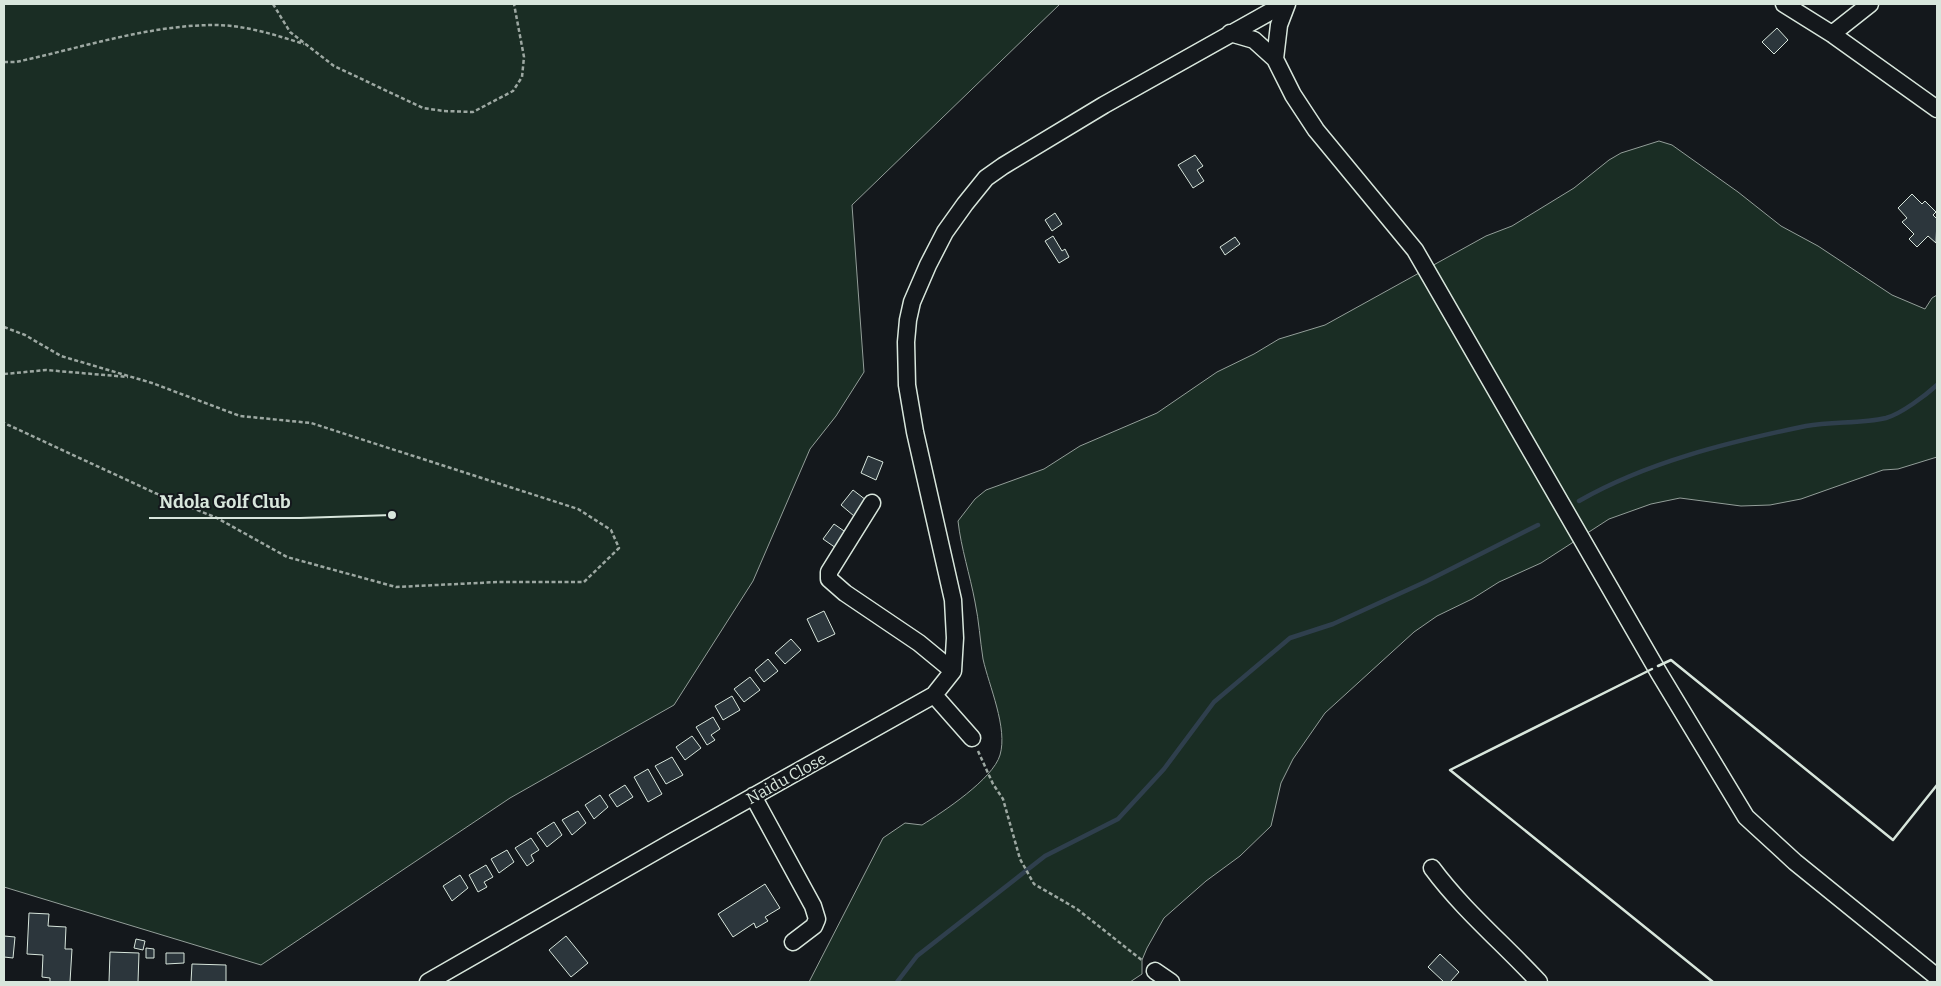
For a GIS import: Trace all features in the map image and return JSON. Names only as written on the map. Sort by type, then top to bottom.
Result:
[{"type":"street","points":[[953,671],[956,638],[953,600],[921,463],[907,385],[908,320],[912,302],[928,265],[945,232],[964,204],[986,178],[1003,166],[1230,33],[1285,4]]},
{"type":"street","points":[[1275,59],[1285,4]]},
{"type":"street","points":[[1784,4],[1832,34],[1937,108]]},
{"type":"street","points":[[1832,34],[1870,4]]},
{"type":"street","points":[[1230,33],[1254,40],[1275,59],[1292,95],[1316,130],[1415,250],[1659,674],[1746,817],[1795,862],[1937,977]]},
{"type":"street","points":[[872,503],[829,572],[829,579],[845,593],[920,643],[953,671]]},
{"type":"street","name":"Naidu Close","points":[[428,982],[934,694],[953,671]]},
{"type":"street","points":[[934,694],[972,738]]},
{"type":"street","points":[[753,796],[813,906],[817,919],[814,926],[793,942]]},
{"type":"street","points":[[1432,868],[1453,895],[1509,949],[1539,982]]},
{"type":"street","points":[[1155,971],[1171,982]]},
{"type":"path","points":[[273,4],[290,32],[334,66],[423,108],[474,112],[514,91],[522,77],[524,57],[514,4]]},
{"type":"path","points":[[4,62],[16,62],[161,28],[216,25],[268,33],[305,44]]},
{"type":"path","points":[[4,327],[25,335],[61,356],[134,378],[240,416],[311,424],[578,509],[611,530],[619,548],[584,582],[498,582],[396,587],[288,557],[217,518],[155,493],[4,423]]},
{"type":"path","points":[[4,374],[46,370],[134,378]]},
{"type":"path","points":[[972,738],[993,784],[1003,799],[1020,859],[1034,884],[1078,909],[1155,971]]},
{"type":"green space","points":[[4,4],[1060,4],[852,205],[864,372],[836,416],[810,449],[753,581],[674,705],[510,798],[261,965],[4,887]]},
{"type":"green space","points":[[1659,141],[1672,145],[1738,192],[1781,226],[1818,246],[1892,295],[1925,309],[1932,298],[1937,295],[1937,457],[1898,469],[1883,470],[1801,499],[1770,505],[1741,506],[1680,498],[1651,504],[1609,519],[1541,563],[1499,582],[1472,599],[1437,616],[1414,632],[1325,713],[1293,759],[1281,783],[1271,826],[1240,856],[1206,881],[1164,918],[1142,960],[1142,974],[1130,982],[809,982],[883,838],[905,823],[922,825],[954,803],[988,774],[1000,755],[1002,732],[1000,720],[983,659],[973,592],[958,521],[975,499],[986,490],[1044,469],[1080,446],[1157,413],[1217,372],[1279,339],[1325,325],[1486,236],[1512,226],[1574,188],[1609,160],[1621,153]]},
{"type":"building","points":[[1777,28],[1788,40],[1774,54],[1762,42]]},
{"type":"building","points":[[1195,155],[1203,166],[1197,170],[1204,181],[1193,188],[1178,165]]},
{"type":"building","points":[[1912,194],[1922,204],[1925,201],[1936,212],[1933,215],[1937,219],[1936,243],[1928,236],[1917,247],[1909,239],[1914,234],[1902,222],[1907,218],[1898,208]]},
{"type":"building","points":[[1055,213],[1062,224],[1052,231],[1045,220]]},
{"type":"building","points":[[1053,236],[1062,251],[1065,249],[1069,257],[1059,263],[1045,241]]},
{"type":"building","points":[[1235,237],[1240,244],[1225,255],[1220,247]]},
{"type":"building","points":[[868,456],[883,462],[876,480],[861,473]]},
{"type":"building","points":[[853,490],[866,500],[854,516],[841,505]]},
{"type":"building","points":[[834,524],[847,533],[836,548],[823,539]]},
{"type":"building","points":[[824,611],[835,634],[818,642],[807,619]]},
{"type":"building","points":[[791,639],[801,650],[785,664],[775,653]]},
{"type":"building","points":[[768,659],[778,671],[764,682],[755,670]]},
{"type":"building","points":[[750,677],[760,690],[744,702],[734,689]]},
{"type":"building","points":[[732,696],[740,710],[723,720],[715,706]]},
{"type":"building","points":[[713,717],[720,729],[711,735],[715,740],[707,745],[696,727]]},
{"type":"building","points":[[692,736],[701,748],[685,760],[676,747]]},
{"type":"building","points":[[672,757],[683,775],[666,784],[655,766]]},
{"type":"building","points":[[648,769],[662,794],[648,802],[634,777]]},
{"type":"building","points":[[625,785],[633,797],[617,807],[609,795]]},
{"type":"building","points":[[600,795],[608,807],[594,819],[585,805]]},
{"type":"building","points":[[578,811],[586,823],[572,835],[562,820]]},
{"type":"building","points":[[554,822],[562,835],[547,847],[537,833]]},
{"type":"building","points":[[531,838],[539,850],[531,855],[534,861],[527,866],[515,848]]},
{"type":"building","points":[[507,850],[514,862],[499,873],[491,859]]},
{"type":"building","points":[[486,865],[493,877],[484,882],[487,887],[478,892],[469,875]]},
{"type":"building","points":[[460,875],[468,888],[452,901],[443,886]]},
{"type":"building","points":[[765,884],[780,908],[765,917],[768,921],[756,928],[754,923],[733,937],[718,914]]},
{"type":"building","points":[[29,913],[49,914],[48,926],[66,927],[65,949],[72,949],[70,982],[50,982],[50,978],[42,977],[43,955],[27,954]]},
{"type":"building","points":[[4,936],[15,937],[13,958],[4,957]]},
{"type":"building","points":[[566,936],[588,963],[571,977],[549,950]]},
{"type":"building","points":[[136,939],[145,941],[143,950],[134,948]]},
{"type":"building","points":[[146,948],[154,949],[154,958],[146,958]]},
{"type":"building","points":[[110,952],[139,953],[138,982],[109,982]]},
{"type":"building","points":[[166,953],[184,953],[184,963],[166,964]]},
{"type":"building","points":[[1440,954],[1459,972],[1450,982],[1444,982],[1428,967]]},
{"type":"building","points":[[192,964],[226,965],[226,982],[191,982]]},
{"type":"waterway","points":[[1579,501],[1632,475],[1718,446],[1806,426],[1886,418],[1920,399],[1937,385]]},
{"type":"waterway","points":[[897,982],[917,956],[1045,856],[1118,819],[1164,769],[1214,702],[1290,638],[1333,624],[1425,582],[1538,525]]},
{"type":"wall","points":[[1658,666],[1671,660],[1893,840],[1937,785]]},
{"type":"wall","points":[[1652,669],[1450,770],[1713,982]]},
{"type":"place","name":"Ndola Golf Club","points":[[392,515]]}]
